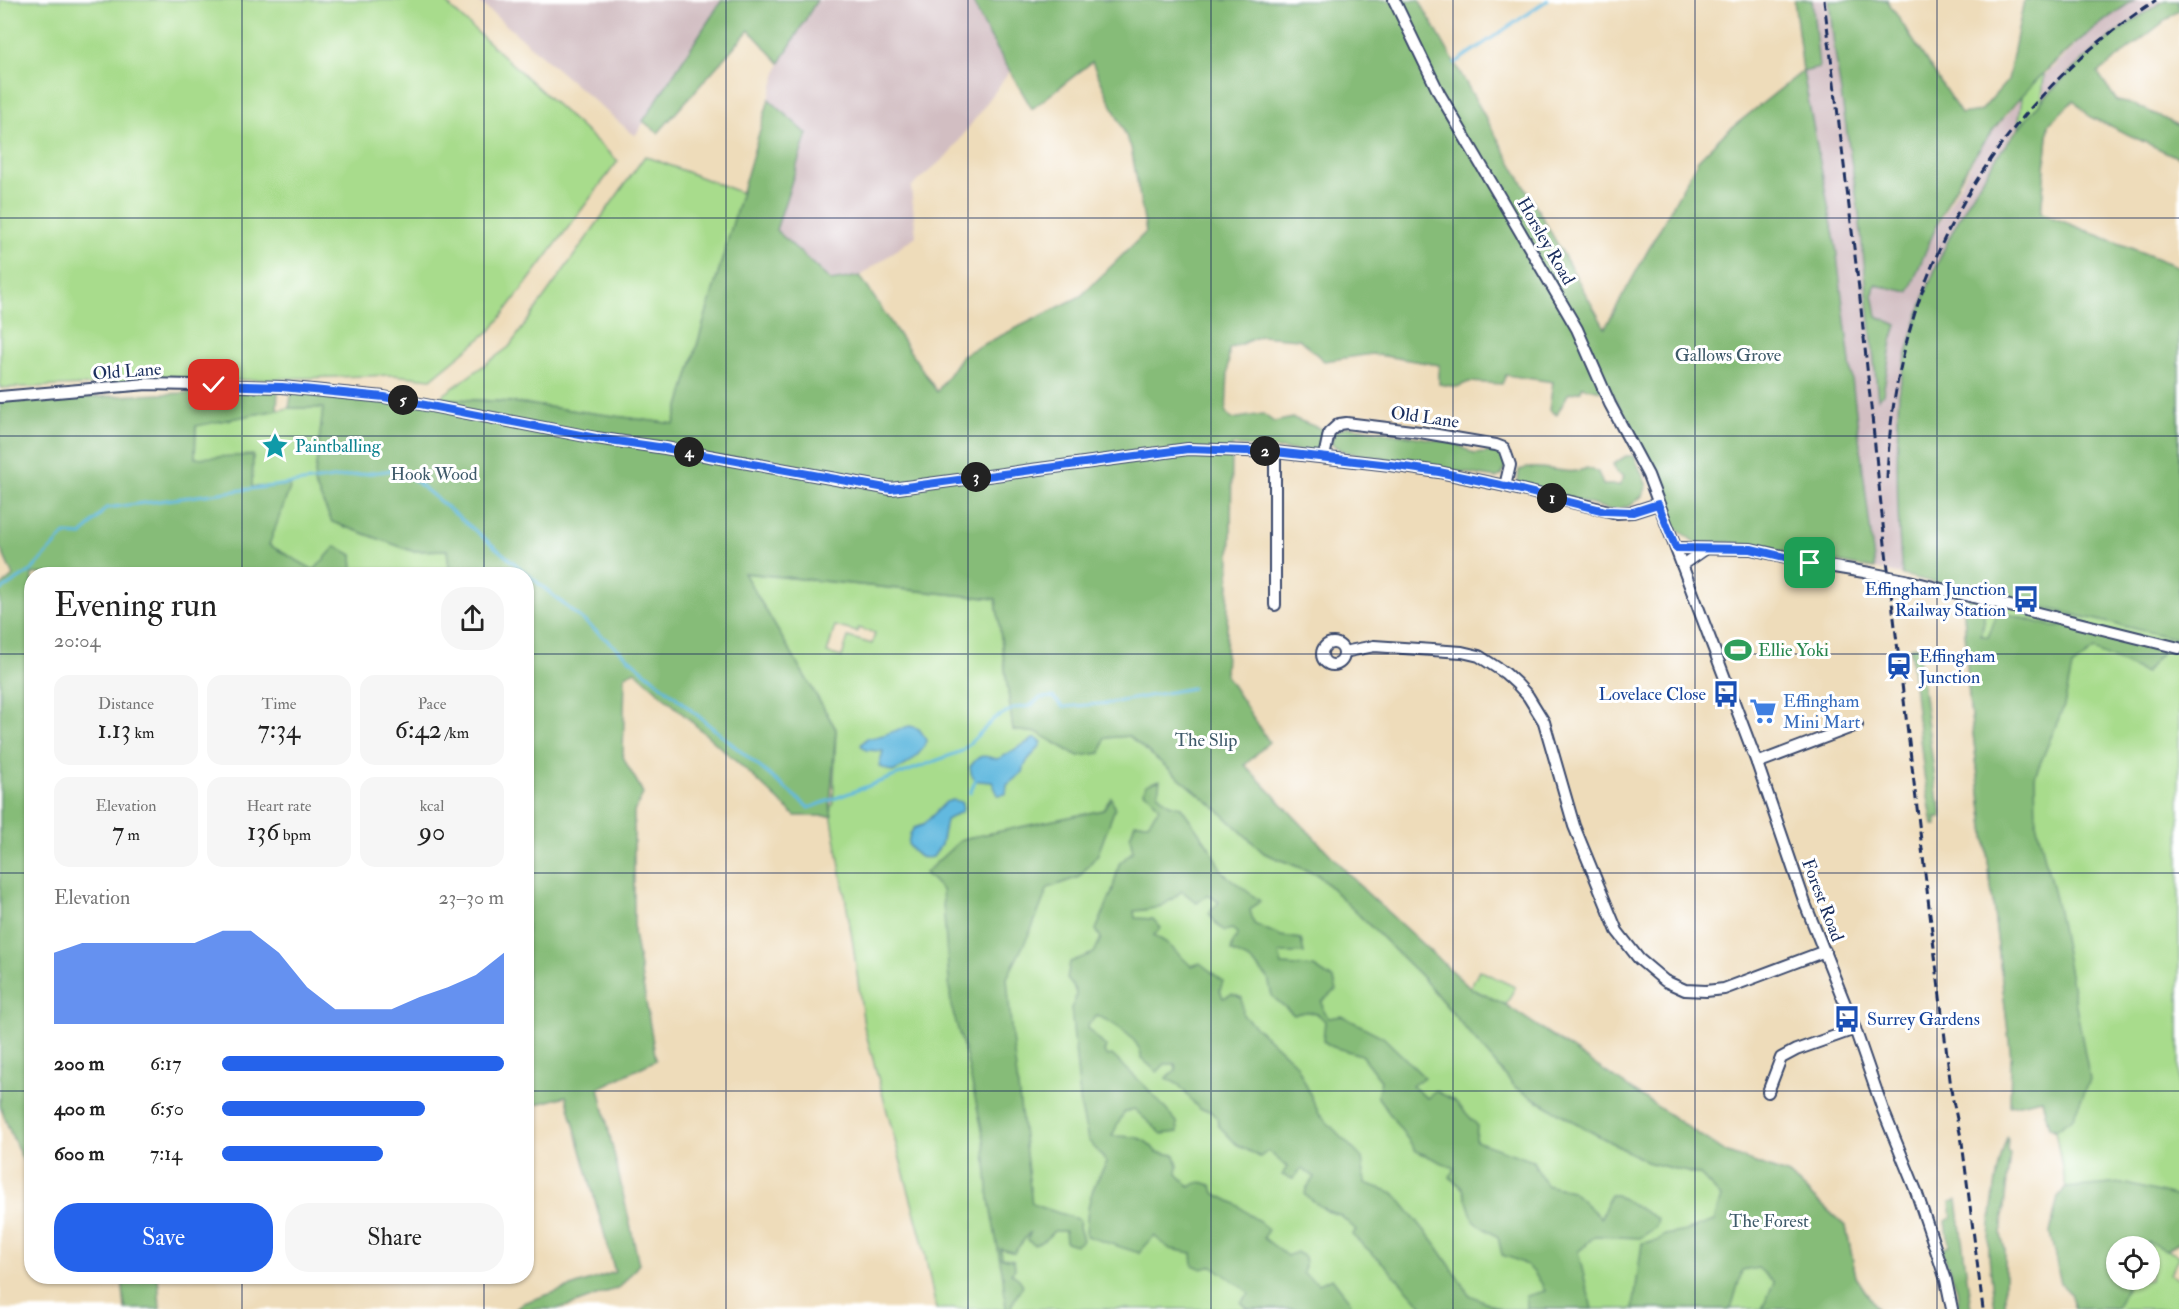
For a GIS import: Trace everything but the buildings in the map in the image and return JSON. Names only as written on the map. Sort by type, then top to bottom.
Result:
[{"type":"street","name":"Horsley Road","points":[[1394,0],[1439,93],[1577,329],[1611,404],[1648,475],[1658,504]]},
{"type":"street","name":"Old Lane","points":[[0,397],[147,384],[282,387],[350,393],[414,402],[596,438],[665,448],[891,489],[1188,449],[1275,452],[1439,472],[1605,511],[1633,512],[1658,504]]},
{"type":"street","name":"Old Lane","points":[[1324,457],[1329,433],[1340,424],[1420,432],[1504,448],[1510,465],[1505,486]]},
{"type":"street","points":[[1275,452],[1275,604]]},
{"type":"street","name":"Forest Road","points":[[1658,504],[1757,764],[1789,859],[1844,1006],[1855,1029],[1883,1110],[1916,1191],[1946,1281],[1952,1309]]},
{"type":"street","points":[[1676,548],[1751,549],[1905,580],[2179,648]]},
{"type":"street","points":[[1682,565],[1705,549]]},
{"type":"street","points":[[1344,652],[1374,646],[1471,653],[1505,673],[1517,684],[1528,696],[1544,722],[1574,826],[1617,931],[1639,959],[1665,981],[1685,990],[1724,989],[1825,951]]},
{"type":"street","points":[[1757,764],[1857,725]]},
{"type":"street","points":[[1768,1092],[1781,1058],[1796,1050],[1855,1029]]},
{"type":"shaded area","points":[[477,0],[722,0],[722,1],[635,136]]},
{"type":"shaded area","points":[[817,0],[972,0],[986,30],[1010,71],[950,153],[911,187],[916,236],[860,276],[832,281],[775,230],[807,134],[769,99],[780,63]]},
{"type":"shaded area","points":[[1794,0],[1829,0],[1859,214],[1865,282],[1908,292],[1931,238],[1981,146],[2023,96],[2093,29],[2131,2],[2134,0],[2165,0],[2094,49],[2042,99],[2018,126],[1986,172],[1954,227],[1929,283],[1913,331],[1899,394],[1897,461],[1902,575],[1875,569],[1836,247],[1803,71]]},
{"type":"green space","points":[[0,0],[445,0],[452,9],[618,161],[493,328],[431,379],[393,375],[0,388]]},
{"type":"green space","points":[[722,0],[817,0],[780,63],[749,30],[658,133],[643,121]]},
{"type":"green space","points":[[972,0],[1419,0],[1605,328],[1698,160],[1724,134],[1803,71],[1794,0],[1812,0],[1819,68],[1803,72],[1836,247],[1875,569],[1728,542],[1696,543],[1674,527],[1642,451],[1611,391],[1582,387],[1581,391],[1568,394],[1557,415],[1549,410],[1553,382],[1506,375],[1502,384],[1469,382],[1457,387],[1439,384],[1439,365],[1372,354],[1324,361],[1299,339],[1260,336],[1229,349],[1226,413],[1232,419],[1263,414],[1274,422],[1293,418],[1324,430],[1321,447],[1313,452],[1232,445],[1225,674],[1269,742],[1245,765],[1365,891],[1470,988],[1506,1005],[1725,1152],[1789,1175],[1846,1227],[1856,1277],[1877,1309],[1762,1309],[1774,1282],[1758,1268],[1742,1271],[1731,1309],[1633,1309],[1642,1243],[1657,1241],[1665,1235],[1686,1231],[1714,1221],[1721,1197],[1700,1175],[1647,1162],[1516,1088],[1421,976],[1318,875],[1264,853],[1216,808],[1129,736],[1105,738],[1101,753],[1078,756],[1038,733],[1013,730],[996,599],[744,573],[836,729],[830,806],[832,816],[795,816],[635,671],[625,675],[623,756],[643,794],[634,812],[634,933],[656,1060],[599,1088],[639,1264],[620,1287],[575,1304],[556,1309],[516,1309],[523,1303],[615,1272],[566,1096],[534,1105],[534,567],[449,567],[447,550],[412,551],[332,522],[314,483],[323,408],[289,408],[292,390],[511,402],[674,424],[769,99],[807,134],[776,230],[831,281],[860,276],[937,392],[962,355],[1081,296],[1146,232],[1131,147],[1092,62],[1032,109],[986,30]]},
{"type":"green space","points":[[1829,0],[1887,0],[1961,114],[1981,111],[2008,80],[2024,0],[2134,0],[2071,47],[2033,84],[1998,124],[1970,162],[1950,198],[1909,292],[1875,285],[1873,294],[1877,316],[1897,325],[1883,394],[1878,399],[1859,214]]},
{"type":"green space","points":[[2165,0],[2179,0],[2179,10],[2098,73],[2117,101],[2136,105],[2179,126],[2179,158],[2090,117],[2074,100],[2049,124],[2041,213],[2179,267],[2179,639],[1902,575],[1897,484],[1899,398],[1906,358],[1923,301],[1941,255],[1963,211],[2017,130],[2049,93],[2123,28]]},
{"type":"green space","points":[[2049,18],[2042,99],[2049,124],[2041,213],[2179,267],[2179,1243],[2167,1250],[2179,1256],[2170,1274],[2179,1279],[2179,1309],[2080,1309],[2058,1197],[2066,1188],[2055,1131],[2049,1127],[2042,1099],[2034,1099],[2025,1060],[2007,1021],[1969,699],[1964,610],[1965,601],[1969,599],[2006,214],[2026,69]]},
{"type":"green space","points":[[645,156],[742,193],[674,424],[511,402],[439,398],[509,347]]},
{"type":"green space","points":[[278,389],[277,410],[196,426],[195,458],[253,455],[252,487],[291,485],[269,545],[309,567],[24,567],[24,1163],[0,1106],[0,587],[13,576],[0,547],[0,401]]},
{"type":"green space","points":[[324,407],[314,483],[332,522],[412,551],[447,550],[449,567],[353,567],[352,555],[324,567],[307,567],[269,545],[252,487],[253,456],[195,459],[196,425],[289,408]]},
{"type":"green space","points":[[1348,426],[1455,443],[1474,454],[1496,450],[1503,454],[1506,464],[1502,475],[1496,478],[1344,452],[1331,444],[1335,431]]},
{"type":"green space","points":[[1626,456],[1634,456],[1647,486],[1642,496],[1630,506],[1611,510],[1518,482],[1519,470],[1528,468],[1579,471],[1587,468],[1598,472],[1603,485],[1620,485],[1624,476],[1616,472],[1613,464]]},
{"type":"green space","points":[[336,546],[352,555],[353,567],[317,567]]},
{"type":"green space","name":"The Forest","points":[[743,573],[996,599],[1013,730],[1038,733],[1078,756],[1104,738],[1129,736],[1216,808],[1264,853],[1318,875],[1421,976],[1516,1088],[1590,1131],[1647,1162],[1700,1175],[1789,1175],[1846,1227],[1856,1277],[1877,1309],[936,1309],[922,1240],[864,1026],[830,807],[833,805],[836,729]],"holes":[[[835,626],[857,632],[858,628],[875,633],[872,644],[848,637],[842,657],[827,653]]]},
{"type":"green space","points":[[1969,599],[1979,601],[1984,618],[1981,635],[1988,637],[1998,611],[2054,627],[2068,626],[2163,651],[2145,673],[2094,650],[2072,667],[2064,706],[2035,776],[2036,822],[2058,911],[2090,1080],[2073,1117],[2055,1130],[2049,1127],[2042,1099],[2010,1106],[2011,1058],[1969,699],[1964,610],[1965,601]]},
{"type":"green space","points":[[1921,646],[1919,658],[1942,818],[1936,818],[1937,825],[1933,825],[1924,775],[1910,647]]},
{"type":"green space","points":[[1160,780],[1158,794],[1169,804],[1181,807],[1210,848],[1223,873],[1260,901],[1250,910],[1254,924],[1281,936],[1301,939],[1304,953],[1279,953],[1282,965],[1314,967],[1334,980],[1337,990],[1322,1001],[1323,1011],[1329,1018],[1342,1016],[1383,1037],[1424,1077],[1412,1086],[1427,1098],[1436,1091],[1455,1101],[1477,1125],[1476,1141],[1533,1161],[1546,1185],[1572,1191],[1601,1218],[1610,1195],[1616,1195],[1658,1219],[1656,1227],[1640,1238],[1595,1236],[1578,1252],[1592,1309],[1527,1309],[1526,1296],[1545,1291],[1537,1277],[1523,1263],[1502,1255],[1498,1237],[1474,1222],[1463,1189],[1450,1177],[1454,1168],[1416,1151],[1377,1096],[1381,1081],[1361,1055],[1333,1047],[1323,1041],[1325,1021],[1318,1015],[1302,1012],[1294,1015],[1272,996],[1268,978],[1250,960],[1231,951],[1238,934],[1232,929],[1225,931],[1217,925],[1209,913],[1219,902],[1208,895],[1197,903],[1182,891],[1160,906],[1134,911],[1135,918],[1153,919],[1161,928],[1154,935],[1167,943],[1191,966],[1200,963],[1223,981],[1220,990],[1223,998],[1232,994],[1242,998],[1243,1015],[1297,1065],[1319,1114],[1362,1158],[1365,1183],[1394,1193],[1434,1242],[1470,1295],[1500,1309],[1425,1309],[1386,1266],[1352,1235],[1356,1230],[1340,1215],[1327,1211],[1305,1195],[1314,1177],[1302,1169],[1293,1179],[1282,1175],[1287,1167],[1268,1151],[1260,1157],[1236,1144],[1218,1125],[1217,1117],[1211,1111],[1199,1109],[1179,1085],[1166,1078],[1176,1071],[1175,1064],[1165,1064],[1157,1072],[1141,1058],[1140,1051],[1132,1038],[1118,1027],[1097,1016],[1087,1028],[1106,1047],[1104,1052],[1107,1056],[1112,1055],[1146,1087],[1177,1122],[1178,1132],[1162,1134],[1134,1109],[1124,1112],[1112,1136],[1142,1139],[1156,1152],[1175,1155],[1178,1166],[1177,1174],[1190,1187],[1200,1182],[1206,1183],[1212,1186],[1214,1193],[1236,1204],[1268,1229],[1264,1238],[1287,1256],[1297,1252],[1305,1257],[1303,1273],[1319,1284],[1332,1278],[1350,1301],[1352,1309],[1248,1309],[1241,1302],[1250,1293],[1212,1266],[1202,1269],[1193,1265],[1192,1253],[1170,1249],[1154,1236],[1139,1253],[1086,1236],[1090,1197],[1107,1162],[1088,1140],[1081,1108],[1071,1008],[1076,993],[1067,979],[1070,962],[1094,953],[1101,938],[1096,930],[1112,892],[1119,864],[1133,851],[1130,837],[1135,823],[1148,823],[1159,808],[1144,792],[1146,785]]},
{"type":"green space","points":[[1111,797],[1115,808],[1098,854],[1079,877],[1048,888],[1032,928],[1007,978],[1032,1204],[1080,1220],[1079,1227],[1083,1240],[1076,1245],[1066,1242],[1065,1231],[1054,1231],[1045,1240],[1034,1245],[1028,1240],[1030,1232],[1014,1253],[1001,1249],[1002,1258],[1014,1260],[1015,1269],[1011,1273],[1023,1285],[1012,1304],[1012,1309],[1006,1309],[1003,1277],[989,1200],[984,1139],[966,1056],[951,1006],[942,890],[925,873],[962,839],[1103,810]]},
{"type":"green space","points":[[1479,970],[1515,987],[1506,1005],[1470,988]]},
{"type":"green space","points":[[2007,1137],[2007,1151],[2010,1153],[2001,1235],[2005,1250],[2005,1309],[1995,1309],[1989,1253],[1990,1226],[1997,1178]]},
{"type":"green space","points":[[2122,1183],[2179,1197],[2179,1243],[2166,1250],[2160,1247],[2160,1236],[2106,1236],[2106,1290],[2125,1290],[2116,1309],[2075,1309],[2070,1293],[2061,1284],[2050,1233],[2058,1197],[2066,1188]]},
{"type":"green space","points":[[1957,1200],[1971,1309],[1959,1309],[1957,1289],[1941,1249],[1949,1245],[1946,1221],[1952,1217],[1950,1202]]},
{"type":"green space","points":[[123,1284],[158,1284],[160,1309],[125,1309]]},
{"type":"water","points":[[910,726],[919,729],[927,740],[913,760],[892,772],[879,766],[883,751],[866,750],[861,745],[867,738],[878,737]]},
{"type":"water","points":[[1035,738],[1042,742],[1029,758],[1023,772],[1007,785],[1006,794],[998,795],[992,782],[978,781],[972,777],[970,767],[979,757],[998,759]]},
{"type":"water","points":[[953,800],[961,802],[963,808],[961,812],[946,820],[941,845],[933,857],[918,856],[908,844],[910,834],[914,828],[923,825],[946,802]]},
{"type":"waterway","points":[[1455,63],[1548,0]]},
{"type":"waterway","points":[[35,567],[65,534],[82,535],[106,508],[401,469],[519,567]]},
{"type":"waterway","points":[[0,591],[24,576]]},
{"type":"waterway","points":[[534,580],[809,808],[962,751],[995,718],[1015,708],[1030,706],[1040,698],[1053,697],[1063,707],[1111,703],[1192,688]]},
{"type":"waterway","points":[[970,793],[976,779]]},
{"type":"railway","points":[[1824,0],[1859,289],[1885,544],[1952,1096],[1962,1142],[1983,1309]]},
{"type":"railway","points":[[1887,479],[1893,406],[1908,336],[1931,269],[1962,206],[2000,147],[2045,93],[2097,44],[2156,0]]},
{"type":"place","name":"Paintballing","points":[[275,446]]},
{"type":"place","name":"Effingham Junction Railway Station","points":[[2026,599]]},
{"type":"place","name":"Ellie Yoki","points":[[1738,650]]},
{"type":"place","name":"Effingham Junction","points":[[1899,666]]},
{"type":"place","name":"Lovelace Close","points":[[1726,694]]},
{"type":"place","name":"Effingham Mini Mart","points":[[1763,711]]},
{"type":"place","name":"Surrey Gardens","points":[[1847,1019]]},
{"type":"route","points":[[214,385],[282,387],[384,397],[596,438],[665,448],[891,489],[1188,449],[1231,449],[1324,457],[1439,472],[1617,513],[1633,512],[1658,504],[1676,548],[1751,549],[1810,563]]},
{"type":"park label","name":"Gallows Grove","points":[[1728,355]]},
{"type":"park label","name":"Hook Wood","points":[[434,474]]},
{"type":"park label","name":"The Slip","points":[[1206,740]]}]
